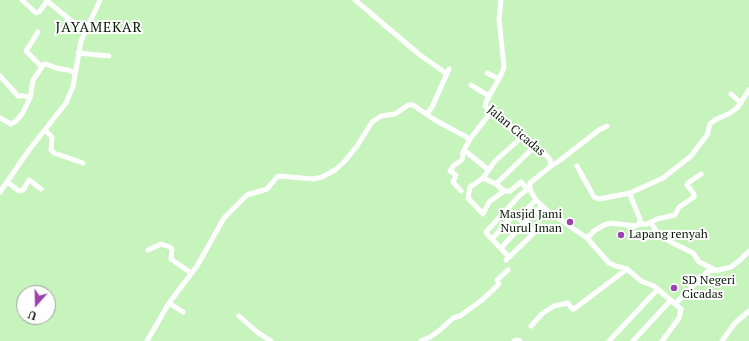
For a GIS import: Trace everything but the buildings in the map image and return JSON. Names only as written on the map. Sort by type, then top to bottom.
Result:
[{"type":"street","points":[[22,0],[36,13],[39,12],[47,0],[69,19],[87,31]]},
{"type":"street","points":[[0,192],[29,150],[66,103],[73,86],[81,41],[87,31],[100,0]]},
{"type":"street","points":[[356,0],[420,54],[448,71],[427,114]]},
{"type":"street","name":"Jalan Cicadas","points":[[492,239],[486,233],[487,231],[528,188],[530,183],[551,166],[550,160],[546,155],[521,138],[501,118],[486,108],[485,104],[504,67],[499,19],[501,0]]},
{"type":"street","points":[[38,32],[26,51],[42,67]]},
{"type":"street","points":[[78,53],[109,56]]},
{"type":"street","points":[[0,118],[9,124],[13,123],[24,111],[30,98],[32,84],[44,64],[75,73]]},
{"type":"street","points":[[487,73],[499,79]]},
{"type":"street","points":[[0,76],[18,96],[30,98]]},
{"type":"street","points":[[471,85],[489,96]]},
{"type":"street","points":[[577,166],[594,197],[599,199],[630,192],[663,178],[691,156],[706,136],[709,126],[713,122],[734,111],[749,90]]},
{"type":"street","points":[[731,94],[741,103]]},
{"type":"street","points":[[147,341],[169,303],[197,266],[224,218],[247,195],[267,189],[279,176],[313,179],[322,177],[335,170],[357,146],[366,130],[376,118],[395,114],[410,105],[413,105],[470,139]]},
{"type":"street","points":[[461,191],[453,182],[456,175],[450,171],[453,166],[462,160],[464,150],[470,139],[491,112]]},
{"type":"street","points":[[551,166],[599,130],[607,126]]},
{"type":"street","points":[[45,130],[52,137],[50,147],[54,153],[83,163]]},
{"type":"street","points":[[521,138],[495,161],[483,178],[470,187],[468,200],[483,214],[489,202],[504,191],[510,191],[521,182],[528,188],[542,206],[587,238],[609,263],[627,269],[640,281],[654,286],[681,309],[681,313],[662,341]]},
{"type":"street","points":[[496,184],[534,147]]},
{"type":"street","points":[[464,150],[486,168]]},
{"type":"street","points":[[587,238],[604,224],[611,223],[635,226],[651,223],[657,219],[675,215],[679,207],[693,197],[694,194],[687,185],[701,174]]},
{"type":"street","points":[[483,178],[496,184],[504,191]]},
{"type":"street","points":[[7,182],[19,191],[23,190],[29,180],[41,189]]},
{"type":"street","points":[[630,192],[640,219],[640,224]]},
{"type":"street","points":[[518,218],[536,200]]},
{"type":"street","points":[[501,248],[542,206]]},
{"type":"street","points":[[512,217],[518,218],[535,233],[508,258],[492,239],[509,219],[512,217]]},
{"type":"street","points":[[651,223],[657,232],[661,233],[669,241],[693,253],[699,262],[714,270]]},
{"type":"street","points":[[148,250],[161,244],[171,247],[171,258],[191,273]]},
{"type":"street","points":[[633,341],[673,302],[708,271],[719,270],[730,266],[740,260],[749,251]]},
{"type":"street","points":[[531,326],[543,313],[554,306],[568,303],[573,309],[627,269]]},
{"type":"street","points":[[422,341],[430,337],[453,318],[460,316],[482,300],[497,286],[498,280],[508,270]]},
{"type":"street","points":[[609,341],[658,289]]},
{"type":"street","points":[[169,303],[183,312]]},
{"type":"street","points":[[722,341],[735,323],[749,311]]},
{"type":"street","points":[[239,316],[257,332],[271,341]]},
{"type":"street","points":[[514,341],[520,341]]},
{"type":"place","name":"Masjid Jami Nurul Iman","points":[[570,222]]},
{"type":"place","name":"Lapang renyah","points":[[621,235]]},
{"type":"place","name":"SD Negeri Cicadas","points":[[674,288]]},
{"type":"district","name":"JAYAMEKAR","points":[[99,28]]}]
